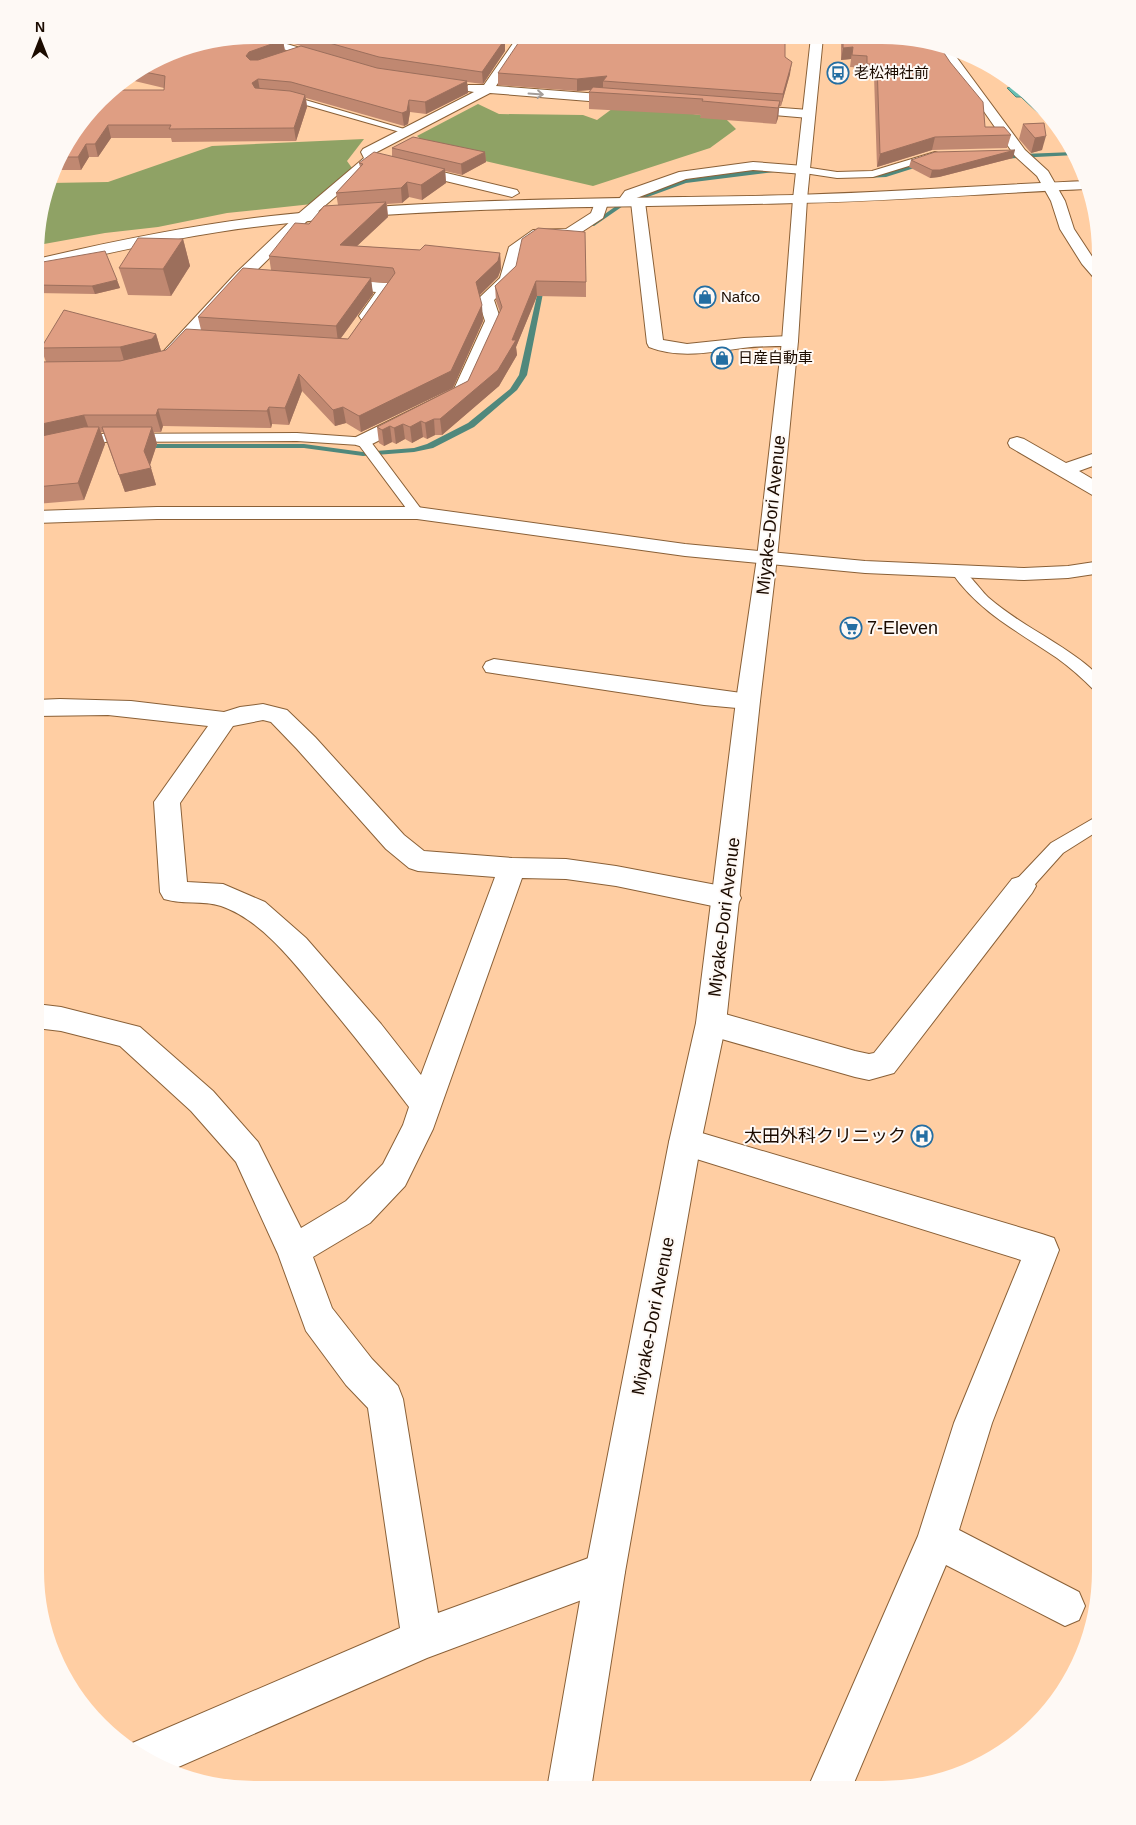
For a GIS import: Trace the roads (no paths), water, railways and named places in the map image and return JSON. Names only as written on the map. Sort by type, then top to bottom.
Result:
[{"type":"main road","points":[[275,44],[341,63]]},
{"type":"main road","points":[[499,45],[503,44]]},
{"type":"main road","points":[[156,363],[164,361],[242,276],[303,217],[376,160],[368,152],[487,90],[517,44]]},
{"type":"main road","name":"Miyake-Dori Avenue","points":[[569,1781],[605,1572],[685,1142],[711,1023],[727,898],[748,701],[767,558],[790,341],[800,199],[816,44]]},
{"type":"main road","points":[[284,58],[303,52]]},
{"type":"main road","points":[[949,55],[1020,153],[1054,186],[1067,230],[1092,266]]},
{"type":"main road","points":[[458,86],[643,102]]},
{"type":"main road","points":[[731,108],[809,114]]},
{"type":"main road","points":[[399,166],[512,192]]},
{"type":"main road","points":[[790,341],[767,341],[701,348],[664,348],[655,343],[630,194],[684,175],[753,166],[804,170]]},
{"type":"main road","points":[[44,262],[119,244],[186,232],[303,217],[464,208],[631,202],[800,199],[1081,185]]},
{"type":"main road","points":[[363,441],[460,392],[493,321],[486,299],[508,280],[514,250],[538,233],[569,234],[598,215],[601,203]]},
{"type":"main road","points":[[242,276],[262,278]]},
{"type":"main road","points":[[320,282],[387,288],[360,326]]},
{"type":"main road","points":[[186,338],[206,339]]},
{"type":"main road","points":[[1017,443],[1092,486]]},
{"type":"main road","points":[[1065,470],[1092,460]]},
{"type":"main road","points":[[44,516],[157,513],[417,513],[685,550],[767,558],[959,573],[1041,573],[1092,568]]},
{"type":"main road","points":[[494,667],[704,698],[748,701]]},
{"type":"main road","points":[[44,708],[94,706],[147,709],[225,720],[240,715],[263,712],[279,716],[395,842],[418,861],[512,868],[566,869],[616,876],[727,898]]},
{"type":"main road","points":[[225,720],[167,802],[174,892],[223,895],[255,910],[296,946],[370,1033],[426,1105]]},
{"type":"main road","points":[[294,1250],[358,1212],[394,1175],[417,1129],[512,868]]},
{"type":"main road","points":[[711,1023],[855,1064],[869,1067],[883,1064],[1022,886]]},
{"type":"main road","points":[[44,1017],[61,1019],[129,1036],[172,1072],[202,1101],[247,1152],[294,1250],[318,1318],[359,1372],[385,1399],[422,1639]]},
{"type":"main road","points":[[685,1142],[1042,1250],[973,1423],[937,1539],[834,1781]]},
{"type":"main road","points":[[937,1539],[1065,1606]]},
{"type":"main road","points":[[153,1755],[422,1639],[605,1572]]},
{"type":"lane","points":[[268,97],[292,99],[408,132]]},
{"type":"lane","points":[[1005,152],[1020,153]]},
{"type":"lane","points":[[804,170],[838,175],[873,174],[943,154]]},
{"type":"lane","points":[[44,447],[90,438],[297,437],[363,441],[417,513]]},
{"type":"lane","points":[[959,573],[970,589],[988,607],[1077,666],[1092,679]]},
{"type":"lane","points":[[1022,886],[1058,848],[1092,826]]},
{"type":"water","points":[[1010,87],[1031,105],[1039,113],[1021,97],[1016,97],[1007,88]]},
{"type":"waterway","points":[[998,157],[1067,154]]},
{"type":"waterway","points":[[866,176],[886,175],[925,163]]},
{"type":"waterway","points":[[592,225],[621,205],[685,181],[769,170],[780,171]]},
{"type":"waterway","points":[[142,446],[304,446],[363,454],[414,450],[430,446],[471,425],[513,390],[523,375],[542,283]]},
{"type":"place","name":"老松神社前","points":[[838,73]]},
{"type":"place","name":"Nafco","points":[[705,297]]},
{"type":"place","name":"日産自動車","points":[[722,358]]},
{"type":"place","name":"7-Eleven","points":[[851,628]]},
{"type":"place","name":"太田外科クリニック","points":[[922,1136]]}]
